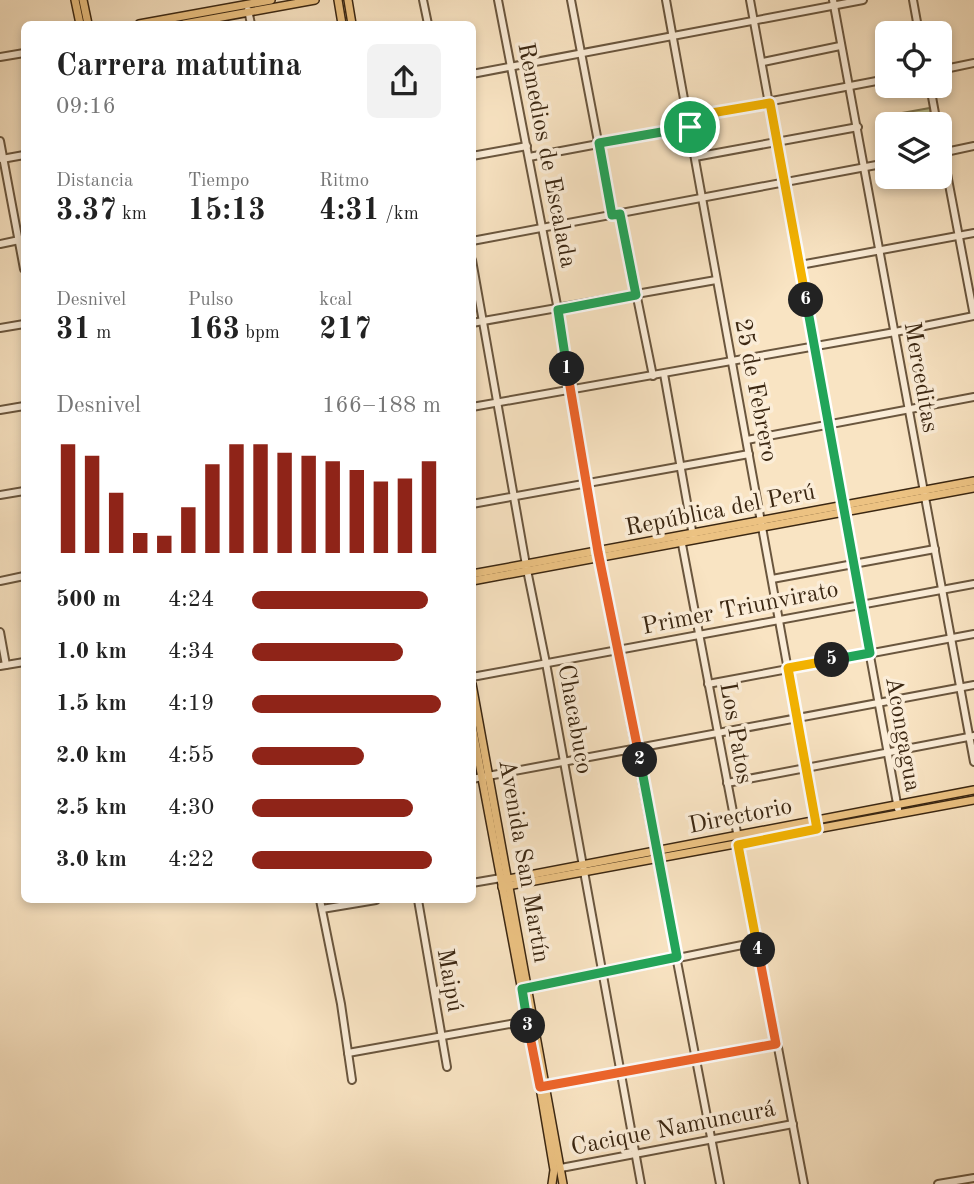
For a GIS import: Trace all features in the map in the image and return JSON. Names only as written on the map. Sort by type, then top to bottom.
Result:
[{"type":"main road","points":[[75,0],[79,21]]},
{"type":"main road","points":[[83,0],[87,21]]},
{"type":"main road","points":[[196,21],[271,0]]},
{"type":"main road","points":[[170,21],[315,0]]},
{"type":"main road","points":[[338,0],[342,21]]},
{"type":"main road","points":[[348,0],[352,21]]},
{"type":"main road","name":"República del Perú","points":[[924,494],[974,481]]},
{"type":"main road","name":"República del Perú","points":[[476,574],[694,538],[924,494],[974,488]]},
{"type":"main road","name":"República del Perú","points":[[476,580],[527,568]]},
{"type":"main road","name":"Avenida San Martín","points":[[476,710],[557,1169],[563,1184]]},
{"type":"main road","name":"Avenida San Martín","points":[[476,740],[486,776]]},
{"type":"main road","name":"Directorio","points":[[505,883],[584,868],[657,850],[974,790]]},
{"type":"main road","name":"Directorio","points":[[584,868],[658,859],[974,800]]},
{"type":"main road","name":"Avenida San Martín","points":[[525,989],[527,1021],[543,1087]]},
{"type":"main road","points":[[552,1184],[557,1169]]},
{"type":"street","points":[[423,0],[427,21]]},
{"type":"street","name":"Remedios de Escalada","points":[[498,0],[558,310],[599,555],[720,1184]]},
{"type":"street","points":[[571,0],[612,215]]},
{"type":"street","name":"25 de Febrero","points":[[666,0],[817,829]]},
{"type":"street","name":"Acongagua","points":[[750,0],[899,814]]},
{"type":"street","points":[[476,73],[833,3],[863,0]]},
{"type":"street","points":[[913,0],[917,21]]},
{"type":"street","name":"Merceditas","points":[[833,3],[951,639],[972,737],[974,762]]},
{"type":"street","points":[[248,8],[250,21]]},
{"type":"street","points":[[762,62],[840,46]]},
{"type":"street","points":[[0,57],[21,54]]},
{"type":"street","points":[[952,68],[974,63]]},
{"type":"street","points":[[688,117],[875,82]]},
{"type":"street","points":[[529,157],[690,127]]},
{"type":"street","points":[[695,157],[858,127]]},
{"type":"street","points":[[0,141],[21,235]]},
{"type":"street","points":[[476,155],[527,146]]},
{"type":"street","points":[[952,151],[974,146]]},
{"type":"street","points":[[2,159],[21,156]]},
{"type":"street","points":[[476,240],[875,165]]},
{"type":"street","points":[[476,406],[974,316],[949,189]]},
{"type":"street","points":[[620,214],[653,376]]},
{"type":"street","points":[[800,265],[974,233]]},
{"type":"street","points":[[0,244],[21,239]]},
{"type":"street","points":[[476,322],[558,310],[716,279]]},
{"type":"street","name":"Chacabuco","points":[[476,282],[513,496],[565,761],[642,1184]]},
{"type":"street","points":[[0,328],[21,324]]},
{"type":"street","points":[[664,374],[694,538]]},
{"type":"street","points":[[747,440],[974,397]]},
{"type":"street","points":[[0,410],[21,406]]},
{"type":"street","points":[[476,503],[749,454]]},
{"type":"street","points":[[0,495],[21,492]]},
{"type":"street","name":"Los Patos","points":[[681,540],[804,1184]]},
{"type":"street","points":[[772,579],[935,549]]},
{"type":"street","points":[[0,581],[21,577]]},
{"type":"street","name":"Primer Triunvirato","points":[[476,676],[974,584]]},
{"type":"street","points":[[0,632],[3,666],[21,663]]},
{"type":"street","points":[[709,684],[974,634]]},
{"type":"street","points":[[476,778],[974,685]]},
{"type":"street","points":[[727,783],[972,737]]},
{"type":"street","name":"Directorio","points":[[476,883],[505,883]]},
{"type":"street","points":[[321,903],[352,1080]]},
{"type":"street","points":[[322,909],[358,903]]},
{"type":"street","name":"Maipú","points":[[419,903],[447,1066]]},
{"type":"street","points":[[525,989],[757,942]]},
{"type":"street","points":[[348,1053],[527,1021]]},
{"type":"street","points":[[543,1087],[776,1044]]},
{"type":"street","name":"Cacique Namuncurá","points":[[557,1169],[793,1124]]},
{"type":"street","points":[[938,1184],[974,1178]]},
{"type":"green space","points":[[930,108],[931,112],[907,112]]},
{"type":"route","points":[[770,103],[815,346],[841,506],[870,653],[788,668],[817,829],[738,845],[776,1044],[540,1087],[522,989],[677,957],[598,552],[558,310],[636,295],[620,214],[612,215],[599,143],[690,127],[688,117],[770,103]]}]
